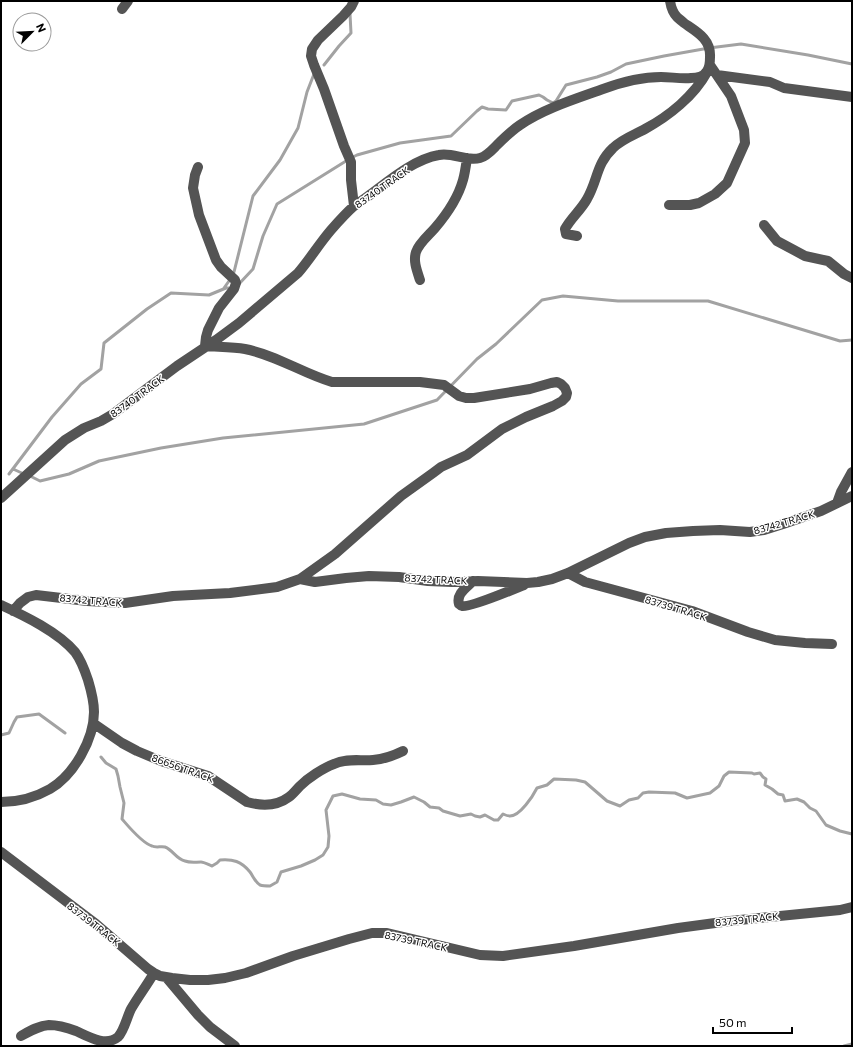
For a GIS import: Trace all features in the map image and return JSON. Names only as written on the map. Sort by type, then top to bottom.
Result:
[{"type":"street","points":[[354,1],[343,16],[318,40],[312,49],[311,56],[351,162],[351,180],[354,206]]},
{"type":"street","points":[[669,205],[690,205],[699,203],[715,194],[726,183],[745,143],[744,130],[732,96],[711,71],[710,54],[705,38],[677,18],[672,10],[670,1]]},
{"type":"street","points":[[711,71],[766,81],[784,88],[852,97]]},
{"type":"street","points":[[578,236],[566,234],[565,229],[586,201],[592,190],[599,167],[608,154],[620,142],[655,123],[683,102],[696,90],[711,71]]},
{"type":"street","name":"83740 TRACK","points":[[1,498],[74,433],[113,414],[239,322],[298,273],[331,230],[354,206],[410,166],[439,154],[448,154],[472,159],[481,158],[520,125],[531,118],[577,98],[618,83],[642,78],[693,78],[711,71]]},
{"type":"street","points":[[420,280],[416,265],[416,253],[418,248],[449,210],[458,194],[468,158]]},
{"type":"street","points":[[198,167],[193,188],[199,216],[216,260],[235,280],[236,283],[234,289],[219,308],[208,330],[205,346],[245,349],[277,359],[332,382],[420,382],[444,385],[459,396],[466,398],[484,397],[557,382],[562,384],[567,393],[566,397],[562,401],[502,429],[467,455],[441,467],[401,496],[335,554],[300,579]]},
{"type":"street","points":[[764,225],[777,241],[805,256],[828,261],[844,274],[852,278]]},
{"type":"street","points":[[837,503],[852,472]]},
{"type":"street","name":"83742 TRACK","points":[[12,611],[28,597],[36,595],[99,602],[125,603],[173,596],[230,593],[277,587],[300,579],[315,582],[370,576],[452,582],[538,582],[568,573],[629,543],[646,537],[693,530],[750,532],[764,530],[821,511],[852,496]]},
{"type":"street","name":"83739 TRACK","points":[[568,573],[585,582],[692,611],[748,632],[775,640],[832,644]]},
{"type":"street","points":[[473,581],[459,597],[459,604],[462,606],[468,606],[488,599],[527,583]]},
{"type":"street","points":[[1,605],[47,630],[75,653],[86,673],[92,691],[94,712],[93,723],[87,745],[62,780],[36,796],[20,800],[1,802]]},
{"type":"street","name":"86656 TRACK","points":[[93,723],[122,743],[137,751],[208,776],[247,802],[255,804],[271,804],[283,801],[304,783],[333,764],[344,761],[388,758],[403,751]]},
{"type":"street","name":"83739 TRACK","points":[[1,852],[96,924],[136,960],[154,973],[166,977],[190,980],[208,980],[238,976],[319,948],[372,933],[387,933],[480,955],[503,956],[574,946],[678,928],[730,921],[840,910],[852,907]]},
{"type":"street","points":[[22,1036],[33,1029],[51,1025],[75,1030],[99,1042],[113,1040],[121,1034],[132,1009],[154,973]]},
{"type":"street","points":[[166,977],[198,1015],[235,1046]]},
{"type":"waterway","points":[[324,65],[351,33],[350,14]]},
{"type":"waterway","points":[[353,157],[400,143],[451,136],[482,107],[488,109],[506,110],[512,101],[539,95],[553,103],[556,101],[566,85],[597,77],[626,64],[664,56],[741,44],[852,64]]},
{"type":"waterway","points":[[234,272],[253,196],[280,160],[298,128],[307,92],[314,74]]},
{"type":"waterway","points":[[238,285],[253,269],[263,236],[277,204],[346,161]]},
{"type":"waterway","points":[[224,288],[229,281]]},
{"type":"waterway","points":[[9,474],[52,417],[81,384],[101,369],[104,343],[147,309],[171,293],[209,295],[226,288],[232,288]]},
{"type":"waterway","points":[[30,476],[40,481],[69,474],[99,461],[161,448],[223,438],[364,424],[437,400],[477,359],[496,344],[542,300],[563,296],[618,301],[708,301],[840,341],[852,340]]},
{"type":"waterway","points":[[13,469],[24,474]]},
{"type":"waterway","points":[[1,735],[9,733],[17,717],[39,714],[65,733]]},
{"type":"waterway","points":[[101,757],[106,763],[116,769],[124,803],[122,819],[144,842],[154,847],[165,847],[179,858],[187,862],[202,862],[212,866],[220,860],[229,860],[240,863],[247,868],[258,884],[264,886],[270,886],[277,882],[281,872],[301,866],[323,855],[328,847],[329,836],[326,810],[333,796],[342,794],[360,799],[376,800],[383,804],[391,805],[414,797],[430,807],[439,808],[443,811],[460,816],[471,814],[480,817],[485,815],[494,820],[498,820],[503,814],[510,816],[518,813],[537,788],[547,785],[554,779],[585,782],[607,801],[620,806],[629,800],[638,798],[643,793],[649,792],[675,793],[687,798],[710,793],[719,786],[724,776],[729,772],[760,773],[766,779],[765,785],[778,794],[783,795],[785,801],[797,799],[804,802],[816,811],[826,825],[852,834]]},
{"type":"waterway","points":[[844,1046],[852,1044]]}]
